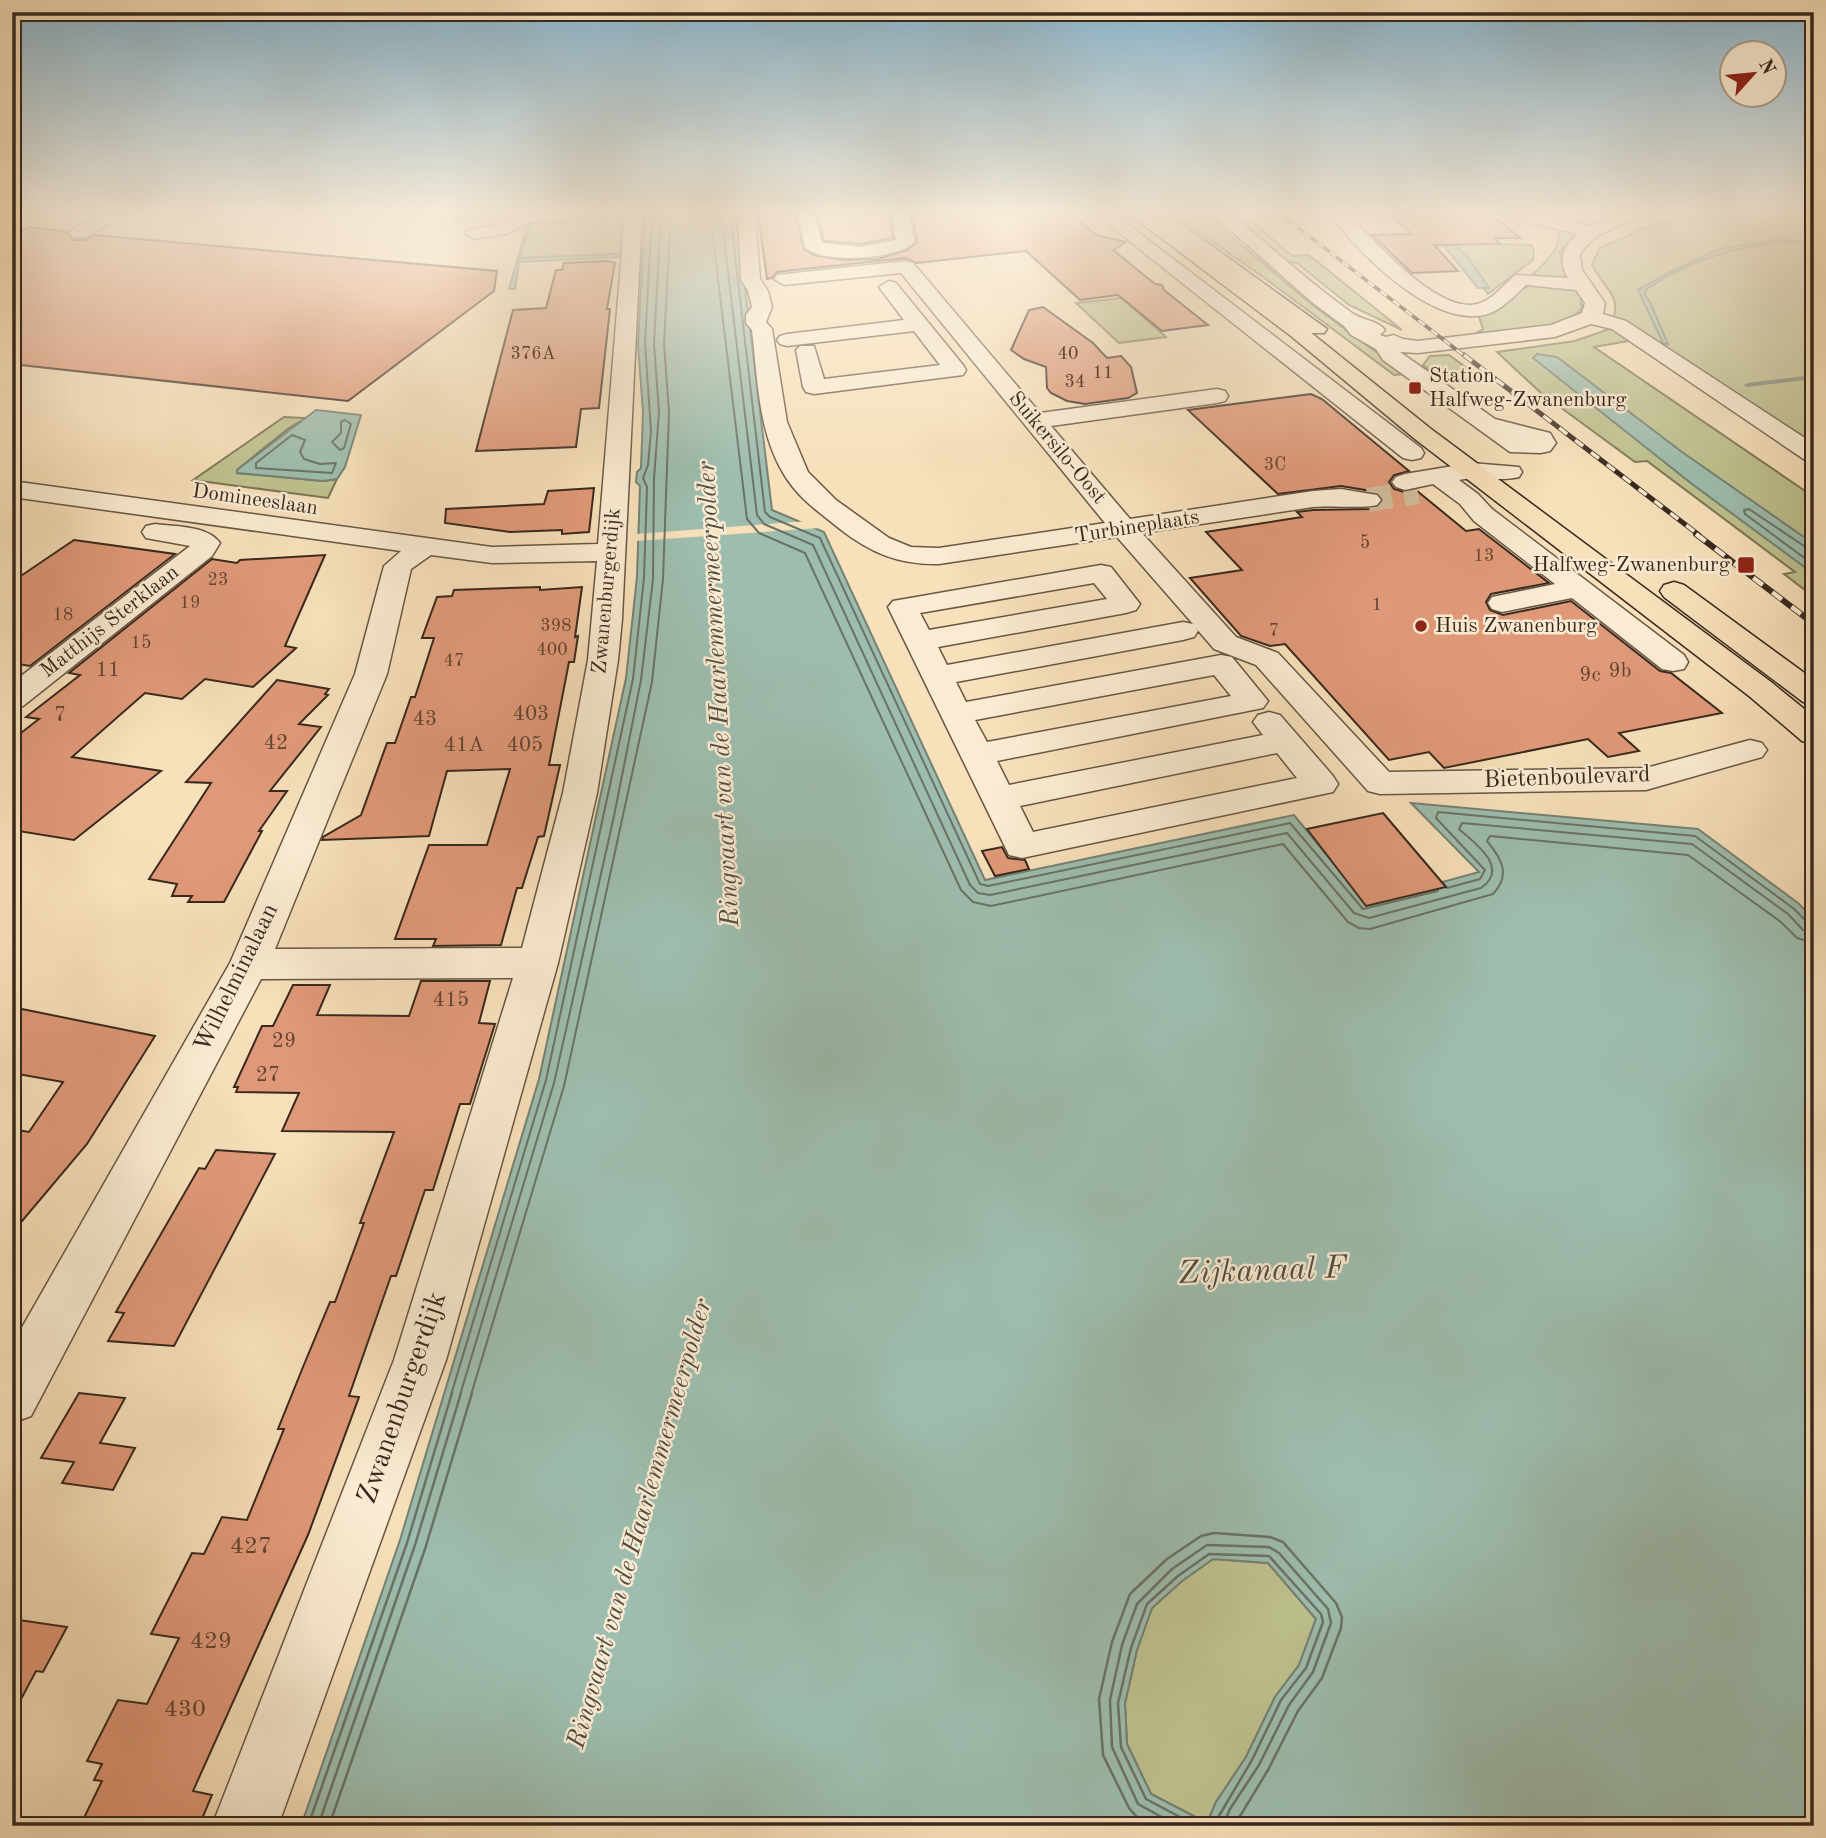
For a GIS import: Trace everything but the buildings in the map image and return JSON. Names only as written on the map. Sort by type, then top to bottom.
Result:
[{"type":"main road","points":[[1253,299],[1760,689],[1814,734]]},
{"type":"main road","points":[[1275,299],[1317,329],[1479,472],[1814,695]]},
{"type":"street","name":"Zwanenburgerdijk","points":[[245,1826],[420,1360],[538,963],[580,793],[601,673],[607,619],[628,299]]},
{"type":"street","name":"Turbineplaats","points":[[760,299],[769,331],[779,436],[798,477],[828,506],[879,547],[906,554],[939,556],[1124,528],[1306,490],[1362,495]]},
{"type":"street","points":[[807,350],[814,387],[956,370],[906,320],[895,299]]},
{"type":"street","name":"Suikersilo-Oost","points":[[940,299],[999,379],[1225,643],[1267,659],[1380,783]]},
{"type":"street","points":[[1212,299],[1412,453]]},
{"type":"street","points":[[1320,299],[1352,322],[1367,338],[1399,349],[1491,425],[1527,432],[1542,438],[1544,443],[1479,472],[1411,487]]},
{"type":"street","points":[[1439,299],[1445,306],[1469,312],[1483,309],[1496,299]]},
{"type":"street","points":[[1399,349],[1555,331],[1589,317],[1595,311],[1592,299]]},
{"type":"street","points":[[769,331],[906,320],[946,303]]},
{"type":"street","points":[[1589,317],[1619,325],[1814,456]]},
{"type":"street","points":[[1619,349],[1649,346]]},
{"type":"street","points":[[1035,421],[1129,412],[1217,396]]},
{"type":"street","name":"Domineeslaan","points":[[12,468],[109,491],[424,547],[492,555],[610,552]]},
{"type":"street","points":[[1479,472],[1483,515],[1673,662]]},
{"type":"street","points":[[12,489],[82,510]]},
{"type":"street","name":"Domineeslaan","points":[[109,491],[376,516],[354,536]]},
{"type":"street","points":[[12,511],[82,510],[109,491]]},
{"type":"street","name":"Matthijs Sterklaan","points":[[12,699],[202,550],[206,543],[193,537],[82,510]]},
{"type":"street","name":"Wilhelminalaan","points":[[12,1397],[249,964],[371,674],[398,566],[424,547]]},
{"type":"street","points":[[919,641],[1126,604],[1101,573],[903,607],[919,641],[1022,846],[1321,784],[1221,664],[956,714]]},
{"type":"street","points":[[1502,603],[1578,588]]},
{"type":"street","points":[[937,676],[1183,631]]},
{"type":"street","points":[[976,755],[1252,701]]},
{"type":"street","points":[[998,799],[1285,741]]},
{"type":"street","name":"Bietenboulevard","points":[[1380,783],[1646,779],[1750,750]]},
{"type":"street","points":[[249,964],[538,963]]},
{"type":"green space","points":[[1123,299],[1166,337],[1119,343],[1076,303]]},
{"type":"green space","points":[[1292,299],[1305,299],[1406,374],[1394,375]]},
{"type":"green space","points":[[1341,299],[1363,299],[1402,330]]},
{"type":"green space","points":[[1508,299],[1581,299],[1582,308],[1563,321],[1533,330],[1502,334],[1478,332],[1483,329],[1479,317],[1493,311]]},
{"type":"green space","points":[[1614,299],[1814,299],[1814,450],[1613,318]]},
{"type":"green space","points":[[1612,328],[1634,340],[1594,347],[1814,497],[1814,597],[1784,574],[1795,572],[1647,461],[1635,462],[1541,393],[1497,352],[1575,341]]},
{"type":"green space","points":[[1449,355],[1475,374],[1439,377],[1423,365],[1430,356]]},
{"type":"green space","points":[[284,417],[306,418],[289,428],[238,469],[237,473],[323,481],[337,479],[328,498],[193,480]]},
{"type":"green space","points":[[1213,1559],[1268,1563],[1316,1619],[1299,1665],[1275,1697],[1246,1757],[1216,1802],[1207,1823],[1151,1794],[1127,1744],[1125,1703],[1137,1650],[1152,1608],[1182,1581]]},
{"type":"water","points":[[640,299],[746,299],[772,510],[824,532],[985,880],[1294,815],[1366,903],[1479,872],[1411,803],[1698,829],[1798,903],[1814,919],[1814,1826],[301,1826],[400,1540],[539,1079],[626,678],[637,577],[640,486],[636,482],[637,472],[641,468],[643,412],[638,345]],"holes":[[[1213,1559],[1268,1563],[1316,1619],[1299,1665],[1275,1697],[1246,1757],[1216,1802],[1207,1823],[1151,1794],[1127,1744],[1125,1703],[1137,1650],[1152,1608],[1182,1581]]]},
{"type":"water","points":[[1642,299],[1648,299],[1650,302],[1668,344],[1657,344],[1663,343]]},
{"type":"water","points":[[1537,354],[1557,357],[1682,452],[1814,544],[1814,574],[1692,484],[1533,358]]},
{"type":"water","points":[[316,410],[361,415],[345,467],[337,479],[323,481],[237,473],[237,470]]},
{"type":"pier","points":[[808,521],[820,528],[637,541],[637,534]]},
{"type":"waterway","points":[[1747,385],[1814,377]]},
{"type":"tunnel","points":[[1368,500],[1418,492]]},
{"type":"railway","points":[[1390,299],[1466,357]]},
{"type":"railway","points":[[1464,355],[1699,535]]},
{"type":"railway","points":[[1696,534],[1814,624]]},
{"type":"place","name":"Station Halfweg-Zwanenburg","points":[[1415,388]]},
{"type":"place","name":"Halfweg-Zwanenburg","points":[[1746,565]]},
{"type":"place","name":"Huis Zwanenburg","points":[[1421,626]]},
{"type":"water label","name":"Ringvaart van de Haarlemmermeerpolder","points":[[719,694]]},
{"type":"water label","name":"Zijkanaal F","points":[[1262,1272]]},
{"type":"water label","name":"Ringvaart van de Haarlemmermeerpolder","points":[[640,1524]]}]
